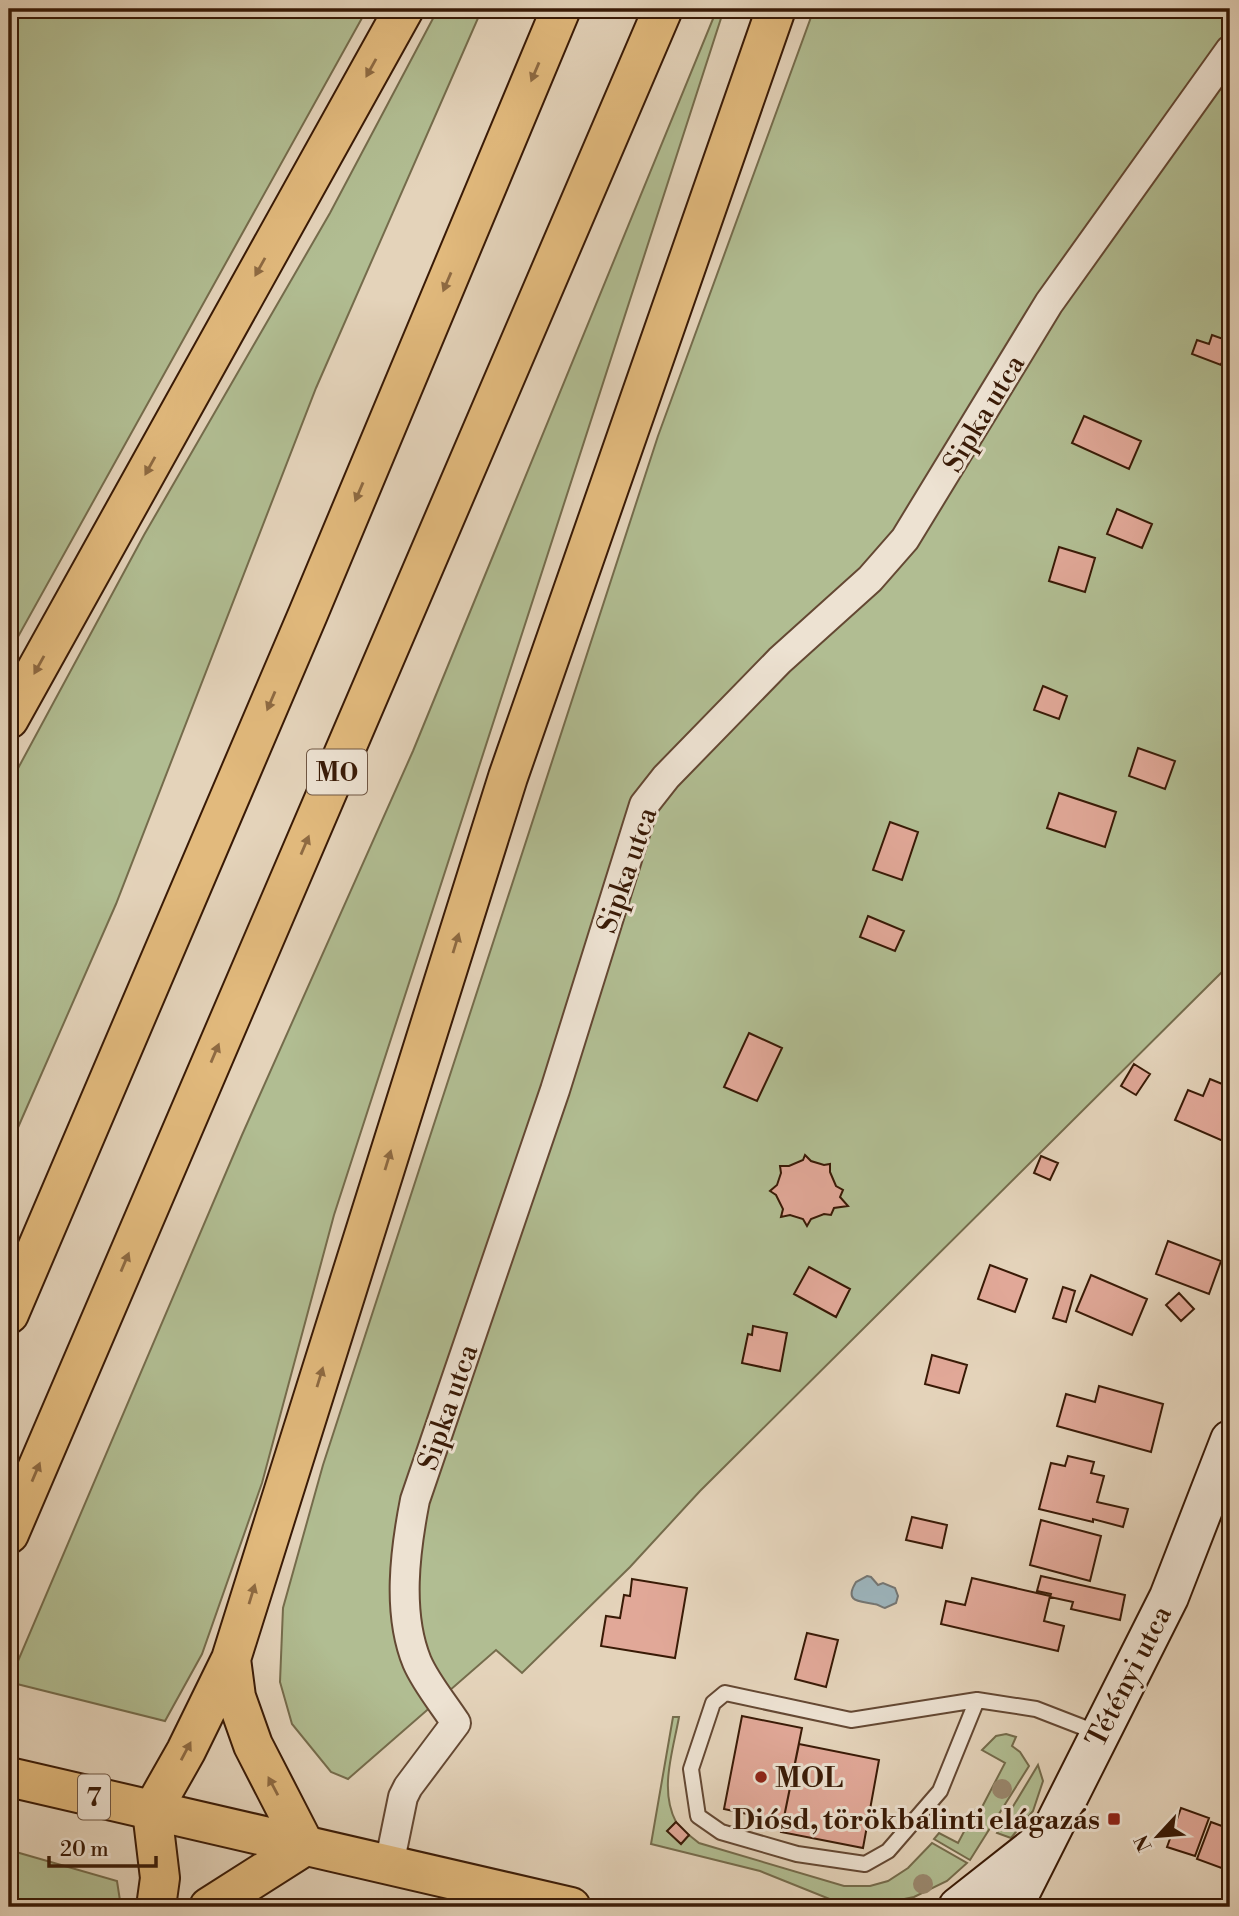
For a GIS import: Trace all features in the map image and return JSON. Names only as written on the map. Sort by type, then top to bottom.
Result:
[{"type":"main road","points":[[9,719],[404,9]]},
{"type":"main road","points":[[9,1314],[308,614],[561,9]]},
{"type":"main road","name":"M0","points":[[9,1534],[663,9]]},
{"type":"main road","points":[[156,1907],[160,1878],[152,1811],[186,1751],[231,1659],[508,777],[776,9]]},
{"type":"main road","points":[[209,1907],[305,1846],[253,1745],[236,1698],[231,1659]]},
{"type":"main road","name":"7","points":[[22,1780],[389,1865],[509,1900],[571,1907]]},
{"type":"street","name":"Sipka utca","points":[[389,1865],[403,1797],[456,1723],[418,1664],[409,1635],[404,1568],[415,1500],[555,1090],[644,805],[666,777],[780,660],[870,579],[905,539],[1049,303],[1230,50]]},
{"type":"street","name":"Tétényi utca","points":[[1013,1907],[1169,1597],[1230,1440]]},
{"type":"street","points":[[958,1907],[1049,1835]]},
{"type":"lane","points":[[978,1700],[940,1791],[888,1851],[865,1864],[797,1854],[721,1832],[698,1816],[691,1769],[713,1703],[724,1693],[851,1720],[978,1700],[1035,1709],[1100,1733]]},
{"type":"green space","points":[[19,9],[367,9],[9,653],[9,42]]},
{"type":"green space","points":[[438,9],[482,9],[316,388],[116,904],[9,1148],[9,785],[144,535],[330,213]]},
{"type":"green space","points":[[717,9],[724,9],[334,1215],[262,1483],[202,1654],[165,1721],[9,1682],[242,1135],[413,751]]},
{"type":"green space","points":[[814,9],[1230,9],[1230,964],[700,1491],[630,1567],[522,1673],[496,1650],[348,1779],[331,1772],[292,1724],[280,1682],[283,1608],[323,1465],[658,436]]},
{"type":"green space","points":[[673,1717],[679,1717],[669,1770],[668,1797],[676,1822],[668,1831],[681,1844],[689,1835],[699,1843],[844,1886],[870,1886],[888,1881],[908,1868],[932,1843],[967,1863],[947,1881],[914,1897],[870,1906],[837,1902],[760,1871],[651,1844]]},
{"type":"green space","points":[[1006,1734],[1016,1737],[1012,1746],[1020,1752],[1029,1766],[970,1860],[934,1839],[939,1833],[958,1843],[976,1809],[981,1809],[1005,1763],[982,1750],[996,1736]]},
{"type":"green space","points":[[1038,1765],[1043,1781],[1033,1811],[1011,1838],[997,1833]]},
{"type":"green space","points":[[9,1850],[117,1881],[121,1907],[9,1907]]},
{"type":"water","points":[[867,1576],[878,1585],[883,1583],[895,1588],[898,1596],[896,1603],[885,1608],[855,1600],[852,1594],[856,1582]]},
{"type":"building","points":[[1212,335],[1229,341],[1221,365],[1192,354],[1197,340],[1209,344]]},
{"type":"building","points":[[1084,416],[1141,441],[1129,469],[1072,443]]},
{"type":"building","points":[[1117,509],[1152,524],[1142,548],[1107,534]]},
{"type":"building","points":[[1059,547],[1095,558],[1085,592],[1049,581]]},
{"type":"building","points":[[1043,686],[1067,696],[1059,719],[1034,710]]},
{"type":"building","points":[[1138,748],[1175,761],[1165,789],[1129,776]]},
{"type":"building","points":[[1059,793],[1116,812],[1105,847],[1047,828]]},
{"type":"building","points":[[890,822],[918,832],[902,880],[873,870]]},
{"type":"building","points":[[868,916],[904,931],[895,951],[860,937]]},
{"type":"building","points":[[749,1033],[782,1048],[757,1101],[724,1087]]},
{"type":"building","points":[[1134,1064],[1150,1074],[1136,1095],[1121,1086]]},
{"type":"building","points":[[1210,1079],[1227,1086],[1230,1081],[1230,1144],[1175,1120],[1188,1090],[1203,1096]]},
{"type":"building","points":[[805,1155],[811,1161],[830,1164],[830,1172],[836,1186],[843,1190],[840,1197],[848,1206],[834,1208],[831,1215],[824,1214],[811,1219],[807,1226],[803,1219],[790,1215],[781,1217],[783,1209],[776,1195],[770,1191],[777,1185],[780,1166],[789,1166],[803,1160]]},
{"type":"building","points":[[1041,1156],[1058,1163],[1050,1180],[1034,1173]]},
{"type":"building","points":[[1168,1241],[1221,1261],[1209,1294],[1156,1274]]},
{"type":"building","points":[[990,1265],[1027,1279],[1015,1312],[978,1299]]},
{"type":"building","points":[[809,1267],[850,1289],[836,1317],[794,1294]]},
{"type":"building","points":[[1091,1275],[1147,1299],[1132,1335],[1076,1311]]},
{"type":"building","points":[[1063,1287],[1075,1291],[1066,1322],[1053,1318]]},
{"type":"building","points":[[1179,1293],[1194,1309],[1181,1321],[1166,1305]]},
{"type":"building","points":[[753,1326],[787,1333],[780,1371],[742,1363],[748,1334],[752,1335]]},
{"type":"building","points":[[932,1355],[967,1365],[959,1393],[925,1384]]},
{"type":"building","points":[[1099,1386],[1163,1404],[1151,1452],[1057,1426],[1066,1394],[1095,1402]]},
{"type":"building","points":[[1068,1456],[1094,1462],[1091,1473],[1104,1476],[1097,1502],[1128,1509],[1123,1527],[1039,1509],[1051,1463],[1065,1466]]},
{"type":"building","points":[[912,1517],[947,1525],[942,1548],[906,1540]]},
{"type":"building","points":[[1041,1520],[1101,1536],[1090,1581],[1030,1565]]},
{"type":"building","points":[[1041,1576],[1125,1595],[1120,1620],[1071,1609],[1073,1602],[1037,1591]]},
{"type":"building","points":[[972,1578],[1050,1596],[1044,1621],[1064,1626],[1058,1651],[941,1624],[946,1601],[965,1605]]},
{"type":"building","points":[[632,1579],[687,1588],[675,1658],[601,1646],[606,1616],[620,1618],[624,1595],[630,1596]]},
{"type":"building","points":[[807,1633],[838,1640],[826,1687],[795,1679]]},
{"type":"building","name":"MOL","points":[[742,1716],[802,1728],[783,1822],[724,1809]]},
{"type":"building","points":[[799,1744],[879,1760],[863,1848],[781,1832]]},
{"type":"building","points":[[1181,1808],[1209,1818],[1195,1856],[1167,1847]]},
{"type":"building","points":[[676,1822],[689,1835],[681,1844],[667,1831]]},
{"type":"building","points":[[1211,1822],[1230,1829],[1230,1869],[1197,1859]]},
{"type":"place","name":"MOL","points":[[761,1777]]},
{"type":"place","name":"Diósd, törökbálinti elágazás","points":[[1114,1819]]}]
